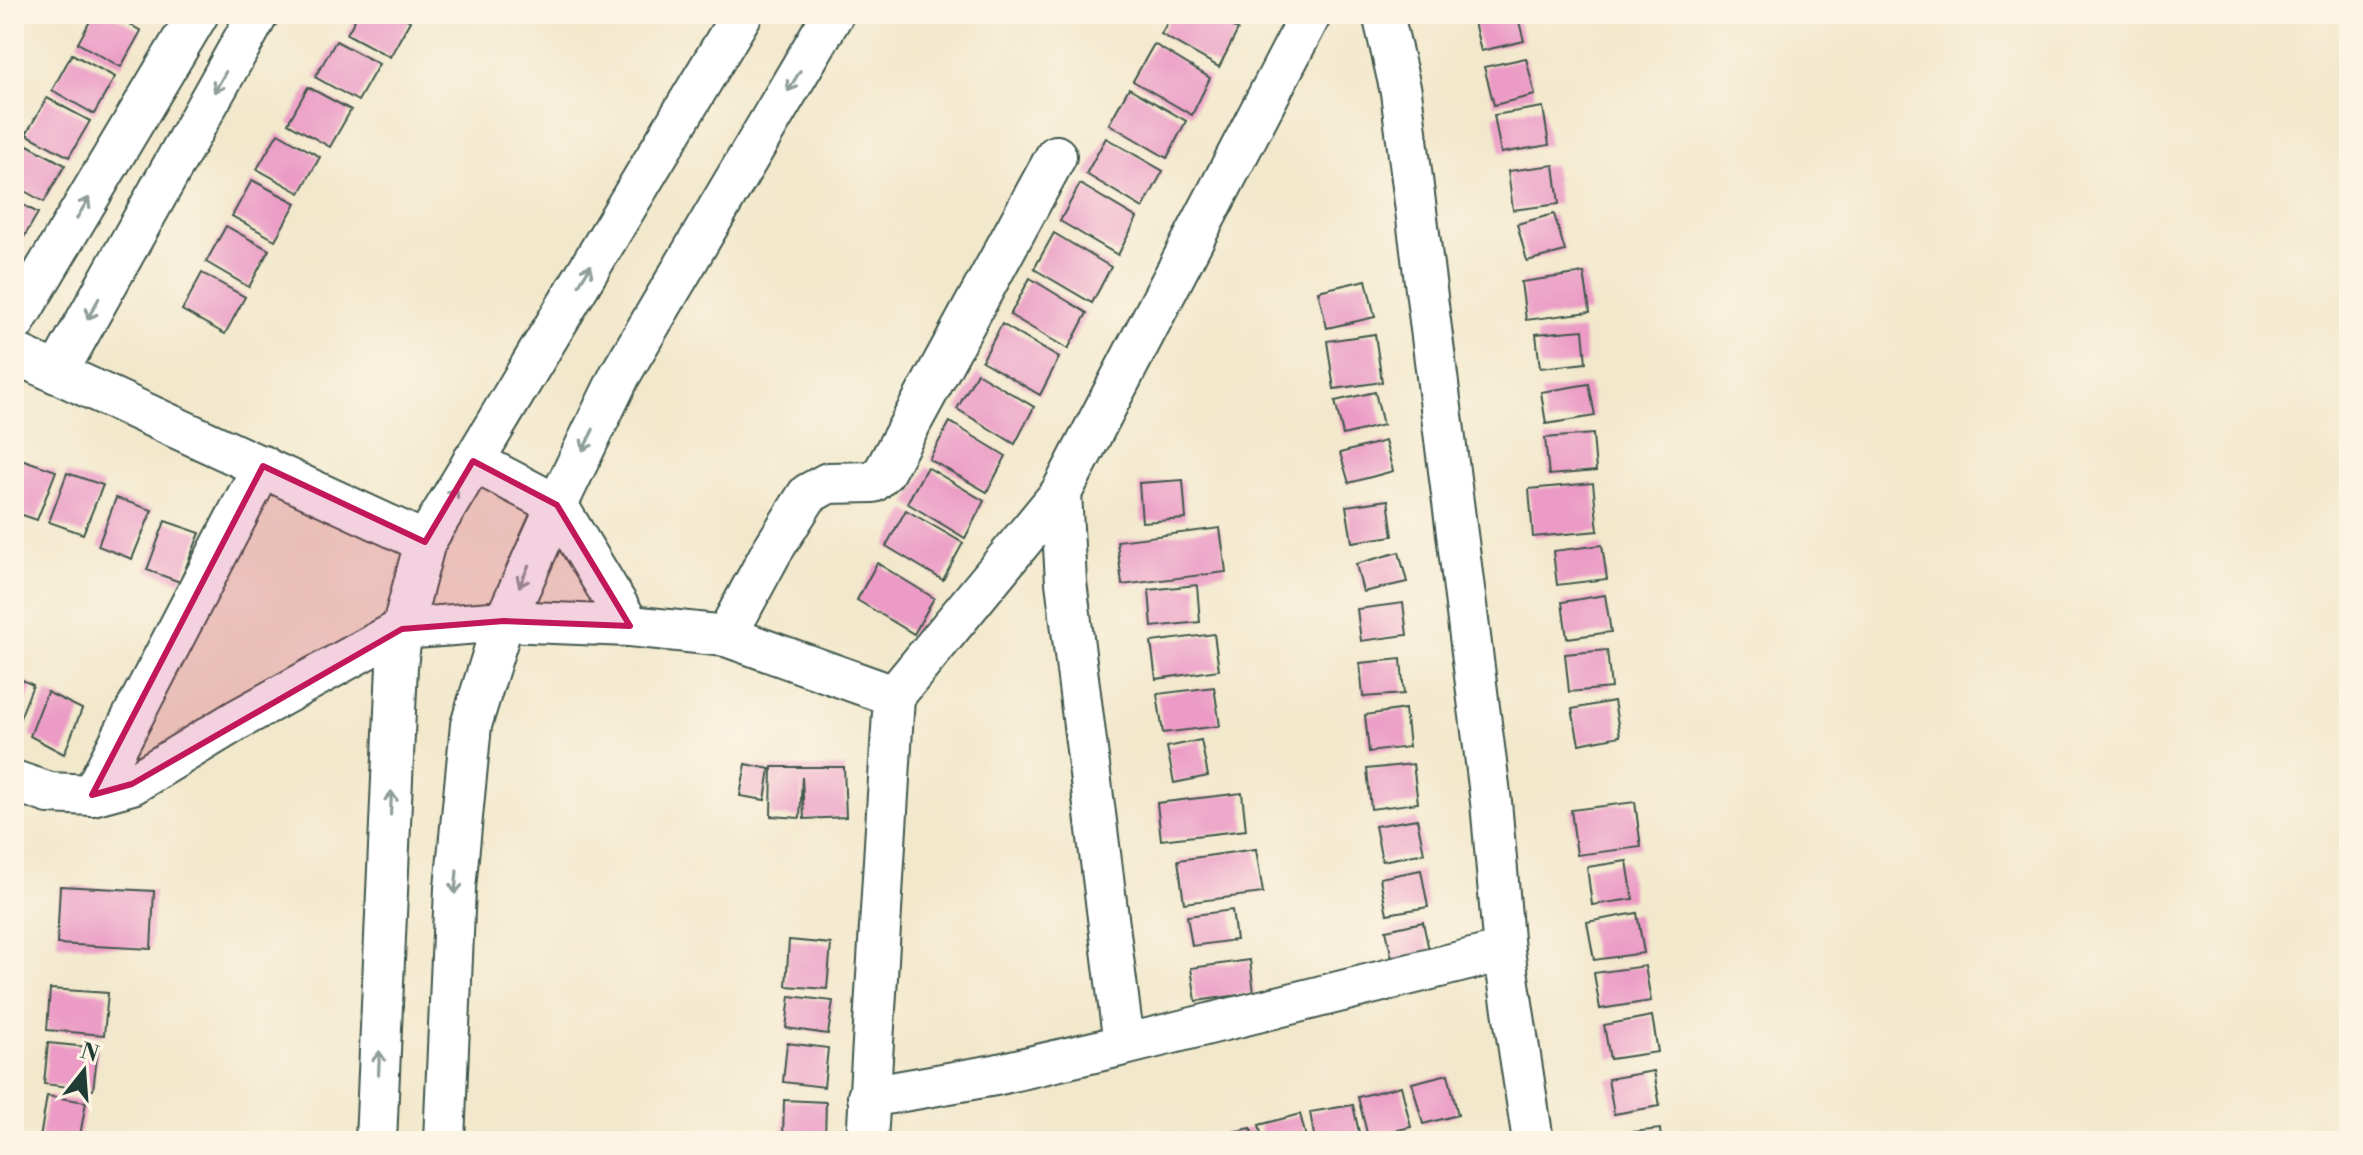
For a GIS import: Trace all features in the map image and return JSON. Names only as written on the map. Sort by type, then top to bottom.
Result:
[{"type":"street","points":[[14,323],[198,14]]},
{"type":"street","points":[[57,373],[258,14]]},
{"type":"street","points":[[376,1141],[396,682],[402,629],[425,542],[742,14]]},
{"type":"street","points":[[444,1141],[455,888],[471,725],[504,621],[620,375],[833,14]]},
{"type":"street","points":[[867,1141],[894,696],[1061,493],[1311,14]]},
{"type":"street","points":[[1383,14],[1401,92],[1491,802],[1504,951],[1533,1141]]},
{"type":"street","points":[[726,636],[772,551],[808,494],[828,483],[873,482],[884,472],[1056,156]]},
{"type":"street","points":[[14,353],[425,542]]},
{"type":"street","points":[[473,461],[557,505],[630,626]]},
{"type":"street","points":[[92,795],[263,466]]},
{"type":"street","points":[[1061,493],[1066,582],[1124,1045]]},
{"type":"street","points":[[14,781],[49,793],[92,795],[132,784],[237,720],[402,629],[504,621],[630,626],[726,636],[894,696]]},
{"type":"street","points":[[868,1097],[995,1075],[1504,951]]},
{"type":"highlighted area","points":[[473,461],[557,505],[630,626],[504,621],[402,629],[132,784],[92,795],[263,466],[425,542]]},
{"type":"building","points":[[94,14],[111,14],[141,31],[121,67],[78,43]]},
{"type":"building","points":[[358,14],[398,14],[410,21],[390,57],[347,34]]},
{"type":"building","points":[[1172,14],[1210,14],[1238,30],[1219,67],[1161,34]]},
{"type":"building","points":[[1472,14],[1517,14],[1524,41],[1481,51]]},
{"type":"building","points":[[336,41],[379,64],[358,101],[315,77]]},
{"type":"building","points":[[1154,44],[1210,78],[1192,115],[1133,81]]},
{"type":"building","points":[[72,54],[115,77],[94,114],[52,90]]},
{"type":"building","points":[[1526,58],[1535,95],[1494,105],[1484,67]]},
{"type":"building","points":[[308,87],[351,110],[330,147],[288,123]]},
{"type":"building","points":[[1129,88],[1186,121],[1167,158],[1109,124]]},
{"type":"building","points":[[47,98],[90,121],[69,157],[26,134]]},
{"type":"building","points":[[1543,107],[1549,145],[1501,153],[1494,115]]},
{"type":"building","points":[[278,133],[320,157],[300,193],[257,169]]},
{"type":"building","points":[[1106,138],[1163,171],[1143,208],[1086,174]]},
{"type":"building","points":[[22,142],[65,165],[44,202],[14,185],[14,156]]},
{"type":"building","points":[[1554,165],[1559,204],[1513,210],[1508,171]]},
{"type":"building","points":[[252,180],[296,203],[275,240],[232,216]]},
{"type":"building","points":[[1080,184],[1137,218],[1118,255],[1060,221]]},
{"type":"building","points":[[14,200],[38,213],[17,249],[14,248]]},
{"type":"building","points":[[1554,214],[1565,251],[1527,261],[1517,224]]},
{"type":"building","points":[[226,226],[269,250],[249,287],[206,262]]},
{"type":"building","points":[[1054,233],[1111,267],[1092,303],[1034,269]]},
{"type":"building","points":[[202,273],[245,297],[225,334],[182,310]]},
{"type":"building","points":[[1584,273],[1590,312],[1526,320],[1521,282]]},
{"type":"building","points":[[1030,278],[1087,313],[1068,349],[1010,315]]},
{"type":"building","points":[[1366,280],[1375,317],[1327,328],[1318,291]]},
{"type":"building","points":[[1002,324],[1059,358],[1040,395],[982,361]]},
{"type":"building","points":[[1583,330],[1586,363],[1540,368],[1536,334]]},
{"type":"building","points":[[1375,334],[1382,382],[1334,389],[1327,341]]},
{"type":"building","points":[[977,373],[1034,407],[1015,444],[957,409]]},
{"type":"building","points":[[1589,384],[1595,416],[1546,424],[1541,392]]},
{"type":"building","points":[[1375,392],[1383,425],[1343,435],[1335,401]]},
{"type":"building","points":[[950,422],[1006,456],[987,492],[929,459]]},
{"type":"building","points":[[1593,434],[1596,471],[1549,475],[1545,438]]},
{"type":"building","points":[[1385,441],[1393,471],[1349,483],[1340,453]]},
{"type":"building","points":[[21,459],[56,471],[37,520],[14,512],[14,478]]},
{"type":"building","points":[[927,467],[984,501],[965,538],[907,503]]},
{"type":"building","points":[[67,473],[103,485],[83,534],[49,522]]},
{"type":"building","points":[[1183,480],[1186,519],[1142,522],[1139,483]]},
{"type":"building","points":[[1593,483],[1598,531],[1533,537],[1529,489]]},
{"type":"building","points":[[116,498],[152,510],[132,559],[98,546]]},
{"type":"building","points":[[1388,500],[1393,536],[1352,542],[1346,506]]},
{"type":"building","points":[[906,510],[963,543],[943,580],[886,546]]},
{"type":"building","points":[[165,521],[200,533],[180,582],[147,570]]},
{"type":"building","points":[[1220,528],[1226,572],[1122,585],[1117,541]]},
{"type":"building","points":[[1602,545],[1607,579],[1557,585],[1553,551]]},
{"type":"building","points":[[1399,552],[1407,582],[1363,592],[1356,564]]},
{"type":"building","points":[[877,563],[934,598],[914,634],[857,600]]},
{"type":"building","points":[[1197,585],[1200,622],[1152,627],[1149,590]]},
{"type":"building","points":[[1605,595],[1611,632],[1567,638],[1562,602]]},
{"type":"building","points":[[1403,603],[1407,635],[1361,641],[1357,609]]},
{"type":"building","points":[[1214,634],[1219,670],[1156,679],[1151,642]]},
{"type":"building","points":[[1607,650],[1611,688],[1569,692],[1565,654]]},
{"type":"building","points":[[1401,659],[1404,694],[1363,697],[1360,663]]},
{"type":"building","points":[[14,676],[33,685],[14,733]]},
{"type":"building","points":[[1214,687],[1220,726],[1163,733],[1157,694]]},
{"type":"building","points":[[47,692],[82,709],[64,754],[30,736]]},
{"type":"building","points":[[1614,701],[1620,736],[1579,744],[1572,709]]},
{"type":"building","points":[[1405,709],[1409,747],[1369,752],[1365,715]]},
{"type":"building","points":[[1201,740],[1208,776],[1174,783],[1167,747]]},
{"type":"building","points":[[746,764],[770,769],[765,800],[740,796]]},
{"type":"building","points":[[1413,764],[1418,803],[1371,809],[1367,769]]},
{"type":"building","points":[[772,767],[844,767],[846,817],[804,819],[802,777],[800,818],[771,816]]},
{"type":"building","points":[[1242,793],[1246,830],[1161,840],[1157,803]]},
{"type":"building","points":[[1635,802],[1641,847],[1577,855],[1571,810]]},
{"type":"building","points":[[1417,819],[1424,853],[1382,861],[1375,826]]},
{"type":"building","points":[[1256,849],[1263,893],[1184,903],[1178,860]]},
{"type":"building","points":[[1627,861],[1633,899],[1592,905],[1587,867]]},
{"type":"building","points":[[1421,870],[1428,907],[1387,914],[1380,878]]},
{"type":"building","points":[[60,886],[154,891],[151,949],[57,944]]},
{"type":"building","points":[[1232,910],[1236,940],[1192,946],[1187,916]]},
{"type":"building","points":[[1637,913],[1644,953],[1594,960],[1587,922]]},
{"type":"building","points":[[1423,922],[1430,955],[1393,963],[1386,930]]},
{"type":"building","points":[[789,940],[831,944],[827,989],[786,986]]},
{"type":"building","points":[[1250,960],[1254,993],[1196,1001],[1191,968]]},
{"type":"building","points":[[1645,966],[1651,1001],[1600,1009],[1594,973]]},
{"type":"building","points":[[50,989],[108,993],[104,1035],[47,1030]]},
{"type":"building","points":[[790,996],[833,1001],[828,1034],[786,1028]]},
{"type":"building","points":[[1652,1016],[1658,1052],[1610,1059],[1604,1025]]},
{"type":"building","points":[[48,1043],[98,1048],[93,1090],[44,1084]]},
{"type":"building","points":[[787,1043],[828,1048],[824,1087],[783,1082]]},
{"type":"building","points":[[1654,1071],[1660,1106],[1614,1114],[1608,1079]]},
{"type":"building","points":[[1448,1074],[1458,1115],[1423,1124],[1412,1083]]},
{"type":"building","points":[[1401,1086],[1411,1127],[1368,1137],[1358,1097]]},
{"type":"building","points":[[47,1096],[86,1102],[79,1141],[40,1138]]},
{"type":"building","points":[[784,1100],[826,1102],[825,1140],[783,1138]]},
{"type":"building","points":[[1353,1105],[1361,1141],[1315,1141],[1310,1112]]},
{"type":"building","points":[[1300,1114],[1307,1141],[1263,1141],[1259,1125]]},
{"type":"building","points":[[1251,1128],[1254,1141],[1209,1141],[1208,1137]]},
{"type":"building","points":[[1660,1129],[1661,1141],[1616,1141],[1615,1134]]}]
